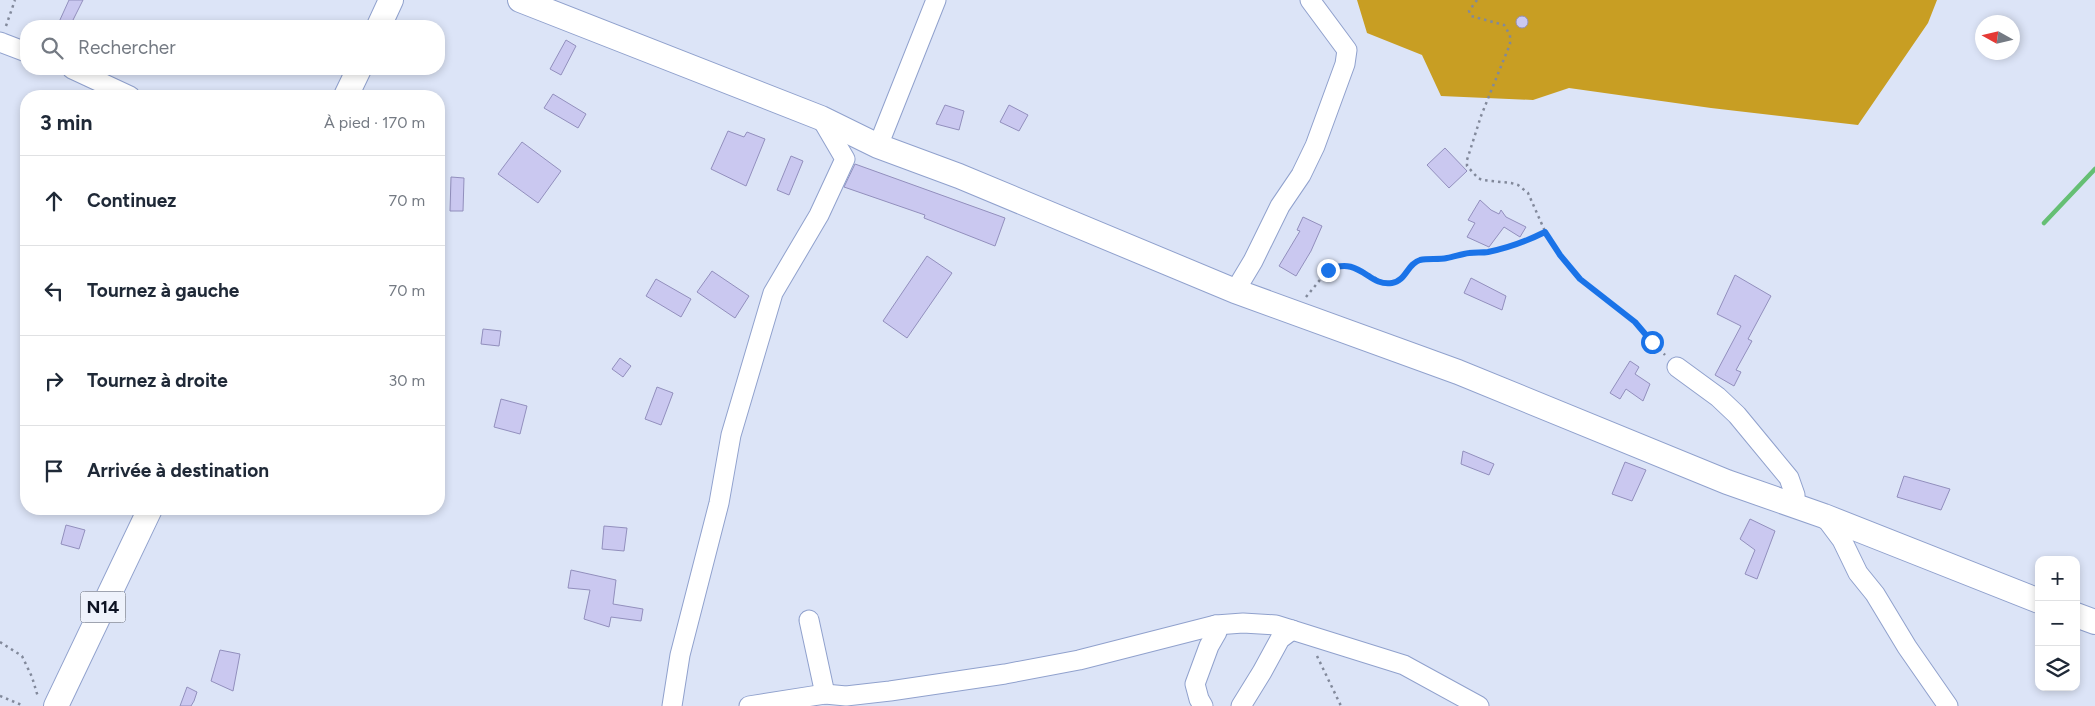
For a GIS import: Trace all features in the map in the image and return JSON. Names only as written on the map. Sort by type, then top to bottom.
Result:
[{"type":"main road","points":[[382,20],[391,0]]},
{"type":"main road","points":[[520,0],[821,118],[878,146],[959,176],[1235,291],[1458,372],[1728,482],[1824,516],[2035,599]]},
{"type":"main road","points":[[349,90],[356,75]]},
{"type":"main road","name":"N14","points":[[47,702],[147,515]]},
{"type":"main road","points":[[2080,616],[2095,622]]},
{"type":"street","points":[[878,146],[936,0]]},
{"type":"street","points":[[1235,291],[1253,261],[1280,206],[1301,175],[1315,146],[1345,64],[1347,50],[1310,0]]},
{"type":"street","points":[[2,38],[20,48]]},
{"type":"street","points":[[85,75],[117,90]]},
{"type":"street","points":[[672,706],[680,655],[719,503],[731,435],[774,293],[819,215],[846,159],[821,118]]},
{"type":"street","points":[[1677,367],[1737,415],[1789,478],[1795,494],[1795,506]]},
{"type":"street","points":[[1824,516],[1842,540],[1858,573],[1948,706]]},
{"type":"street","points":[[809,620],[825,694]]},
{"type":"street","points":[[749,706],[825,694],[846,696],[890,691],[1005,674],[1079,660],[1216,625],[1243,623],[1276,625],[1404,665],[1479,706]]},
{"type":"street","points":[[1203,706],[1199,699],[1196,684],[1209,646],[1216,632],[1216,625]]},
{"type":"street","points":[[1241,706],[1280,639],[1300,633]]},
{"type":"path","points":[[2,38],[15,0]]},
{"type":"path","points":[[1477,0],[1469,11],[1471,16],[1504,25],[1510,35],[1510,44],[1481,116],[1467,160],[1467,166],[1478,178],[1518,185],[1528,193],[1545,232],[1560,255],[1580,279],[1635,322],[1677,367]]},
{"type":"path","points":[[1293,311],[1323,276],[1334,267],[1342,265],[1354,267],[1386,284],[1394,283],[1402,279],[1412,264],[1420,260],[1445,259],[1470,252],[1488,252],[1522,243],[1545,232]]},
{"type":"path","points":[[1300,633],[1341,706]]},
{"type":"path","points":[[0,642],[22,656],[47,702]]},
{"type":"path","points":[[0,696],[24,706]]},
{"type":"shaded area","points":[[1357,0],[1937,0],[1928,23],[1858,125],[1711,108],[1569,88],[1533,100],[1441,96],[1422,55],[1367,33]]},
{"type":"building","points":[[69,0],[83,0],[73,20],[60,20]]},
{"type":"building","points":[[1524,16],[1527,17],[1527,27],[1520,28],[1517,27],[1516,20],[1517,17]]},
{"type":"building","points":[[566,40],[576,46],[561,75],[550,69]]},
{"type":"building","points":[[553,94],[586,114],[578,128],[544,108]]},
{"type":"building","points":[[945,105],[964,111],[959,130],[936,124]]},
{"type":"building","points":[[1009,105],[1028,115],[1019,131],[1000,122]]},
{"type":"building","points":[[728,131],[744,137],[747,132],[765,139],[746,186],[711,169]]},
{"type":"building","points":[[522,142],[561,171],[538,203],[498,174]]},
{"type":"building","points":[[1445,148],[1467,171],[1449,188],[1427,165]]},
{"type":"building","points":[[791,156],[803,161],[789,195],[777,190]]},
{"type":"building","points":[[855,164],[1005,218],[995,246],[924,218],[925,215],[844,187]]},
{"type":"building","points":[[451,177],[464,178],[463,211],[450,211]]},
{"type":"building","points":[[1480,200],[1491,210],[1499,214],[1501,210],[1506,217],[1526,227],[1520,237],[1504,227],[1489,247],[1467,237],[1475,223],[1468,220]]},
{"type":"building","points":[[1303,217],[1322,226],[1311,251],[1296,276],[1279,266],[1300,231],[1297,230]]},
{"type":"building","points":[[927,256],[952,273],[907,338],[883,321]]},
{"type":"building","points":[[712,271],[749,296],[735,318],[697,292]]},
{"type":"building","points":[[1735,275],[1771,296],[1748,339],[1752,341],[1736,370],[1741,372],[1734,386],[1715,375],[1741,326],[1717,314]]},
{"type":"building","points":[[1471,278],[1506,296],[1502,310],[1464,293]]},
{"type":"building","points":[[656,279],[691,299],[681,317],[646,296]]},
{"type":"building","points":[[483,329],[501,331],[499,346],[481,344]]},
{"type":"building","points":[[620,358],[631,366],[623,377],[612,369]]},
{"type":"building","points":[[1630,361],[1639,367],[1635,374],[1650,384],[1643,401],[1626,389],[1620,399],[1610,393]]},
{"type":"building","points":[[657,387],[673,393],[661,425],[645,419]]},
{"type":"building","points":[[501,399],[527,406],[520,434],[494,427]]},
{"type":"building","points":[[1463,451],[1494,464],[1489,475],[1461,464]]},
{"type":"building","points":[[1625,462],[1646,470],[1632,501],[1612,494]]},
{"type":"building","points":[[1904,476],[1950,489],[1941,510],[1897,497]]},
{"type":"building","points":[[1750,519],[1775,531],[1757,579],[1745,574],[1755,550],[1740,539]]},
{"type":"building","points":[[66,525],[85,530],[79,549],[61,544]]},
{"type":"building","points":[[604,526],[627,528],[624,551],[602,549]]},
{"type":"building","points":[[571,570],[616,580],[613,604],[643,609],[641,621],[611,617],[609,627],[584,619],[590,590],[568,588]]},
{"type":"building","points":[[220,650],[240,654],[233,691],[211,681]]},
{"type":"building","points":[[187,687],[197,692],[194,701],[191,706],[180,706]]},
{"type":"waterway","points":[[2044,223],[2095,169]]},
{"type":"route","points":[[1328,270],[1342,265],[1354,267],[1386,284],[1394,283],[1402,279],[1412,264],[1420,260],[1432,258],[1445,259],[1470,252],[1488,252],[1512,244],[1522,243],[1545,232],[1560,255],[1580,279],[1604,300],[1635,322],[1652,342]]}]
